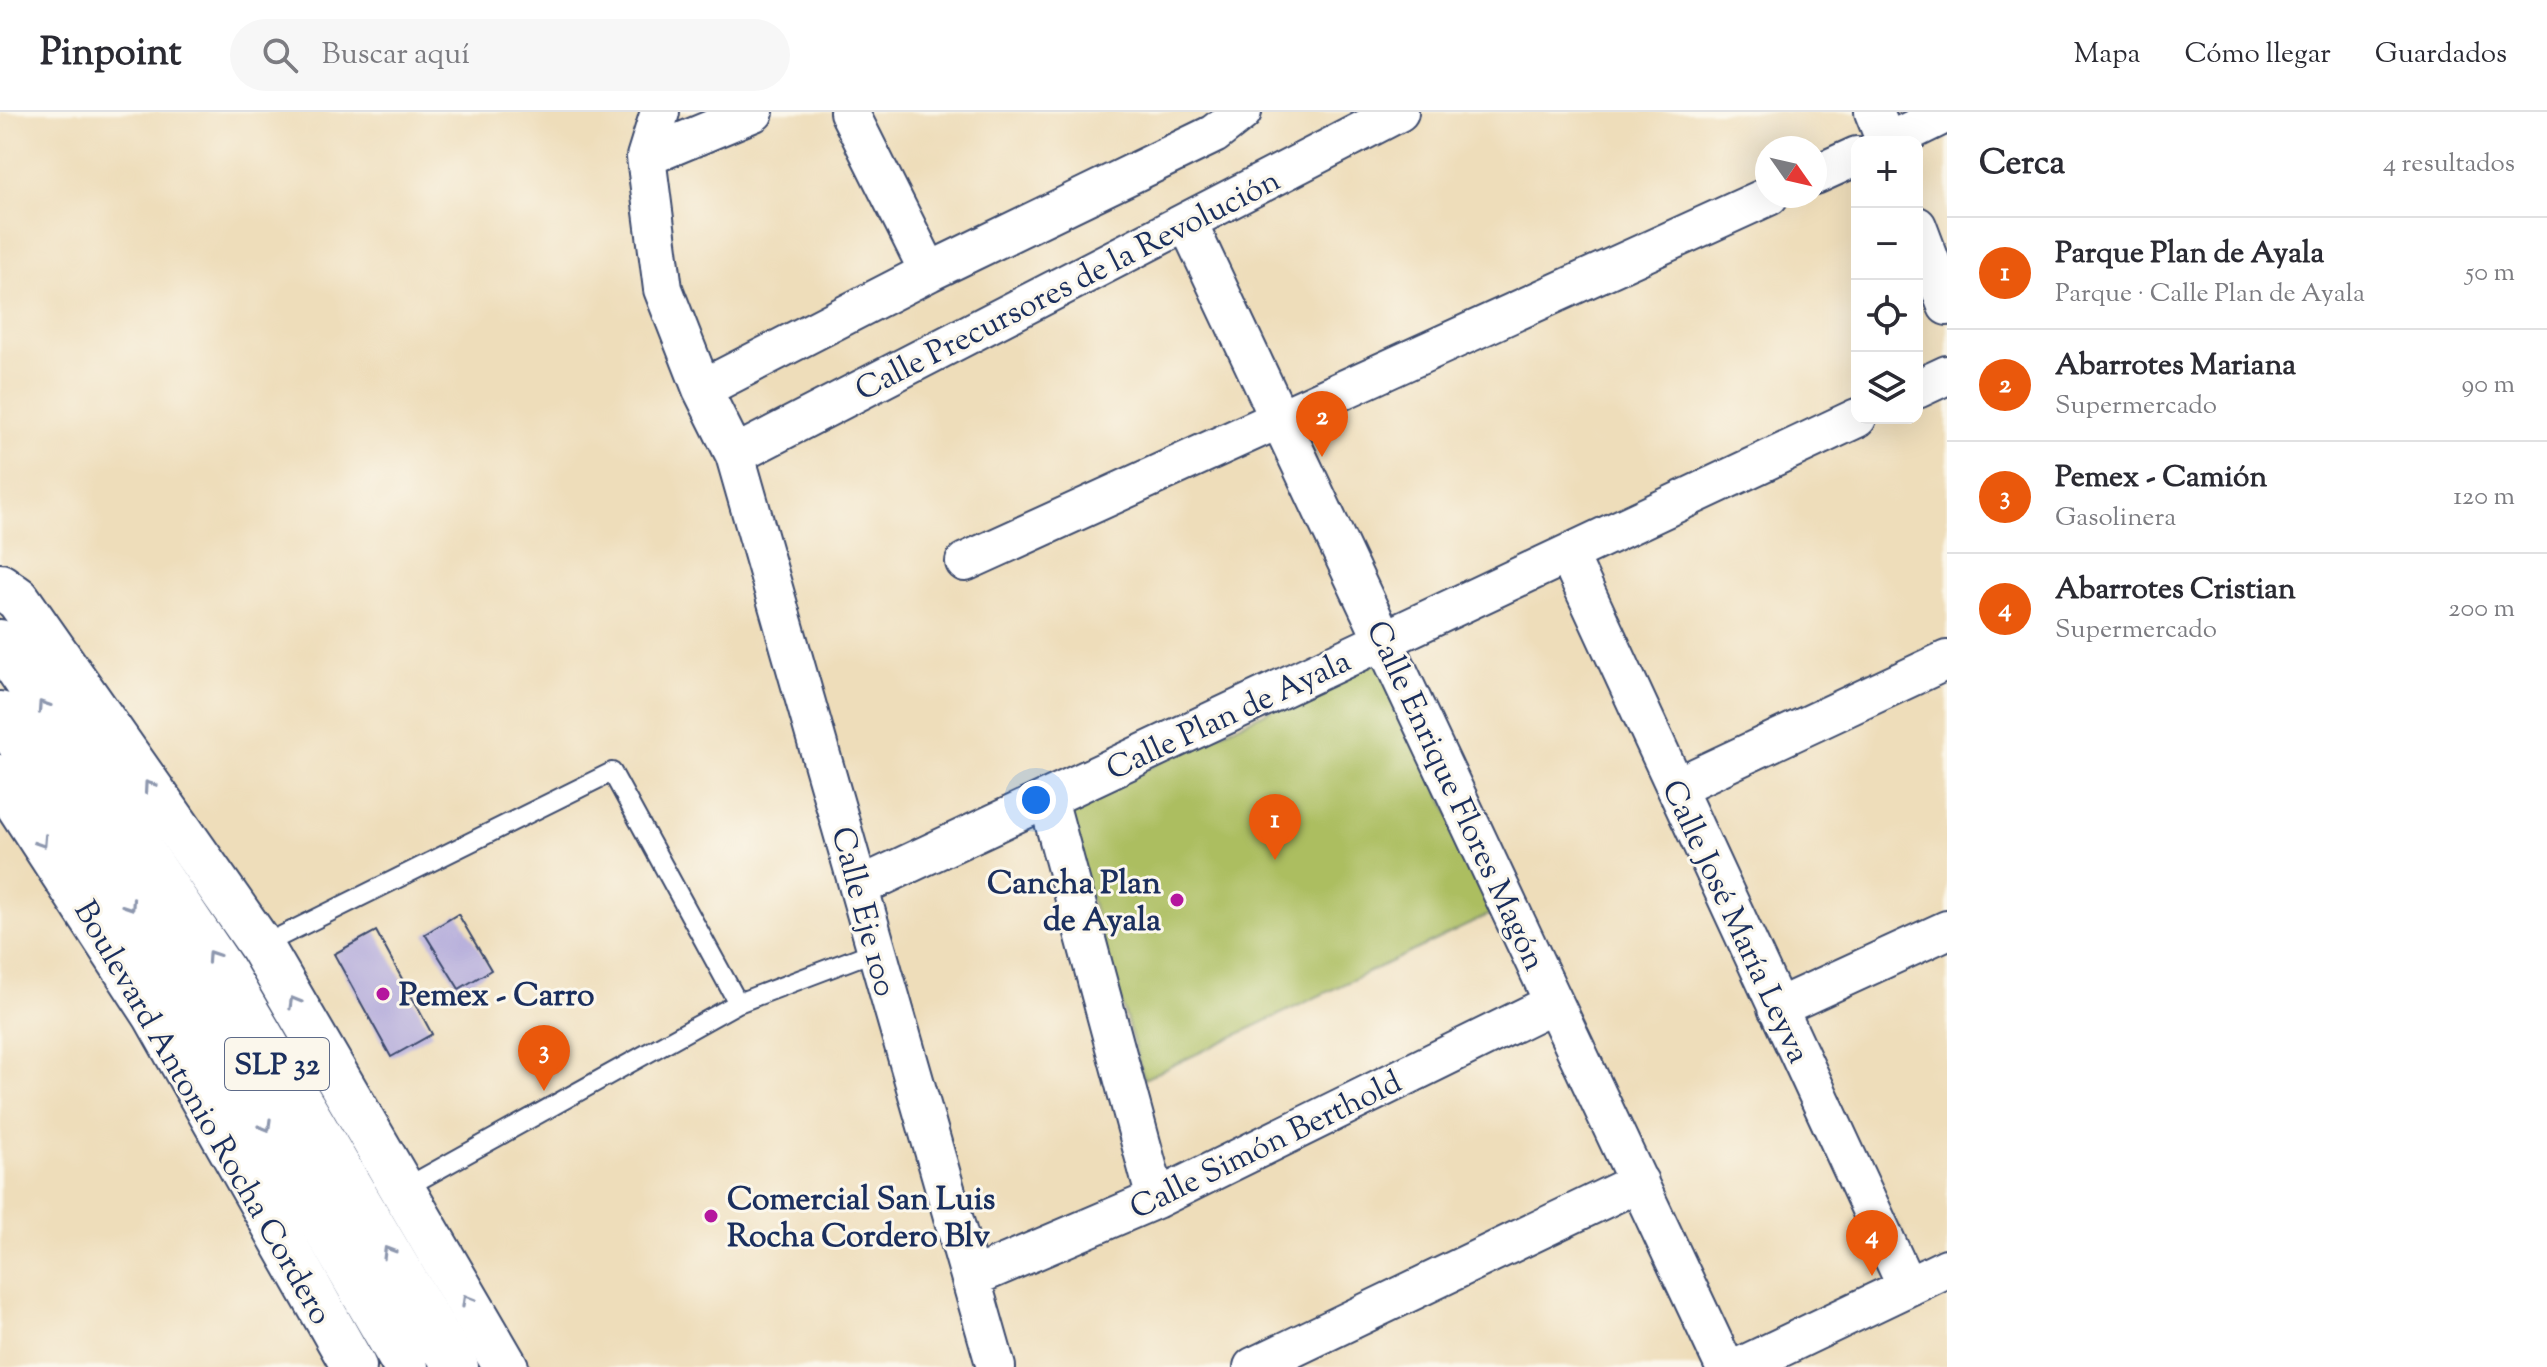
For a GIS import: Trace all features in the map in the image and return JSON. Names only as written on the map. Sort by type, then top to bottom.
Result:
[{"type":"main road","name":"SLP 32","points":[[0,586],[18,599],[261,946],[506,1367]]},
{"type":"main road","name":"Boulevard Antonio Rocha Cordero","points":[[0,642],[71,781],[184,985],[406,1367]]},
{"type":"main road","name":"Boulevard Antonio Rocha Cordero","points":[[0,714],[71,781],[221,968],[456,1367]]},
{"type":"main road","name":"Boulevard Antonio Rocha Cordero","points":[[0,777],[155,1015],[354,1367]]},
{"type":"street","points":[[646,157],[660,112]]},
{"type":"street","points":[[646,157],[754,112]]},
{"type":"street","points":[[849,112],[929,272]]},
{"type":"street","points":[[702,389],[929,272],[1214,134],[1242,112]]},
{"type":"street","name":"Calle Precursores de la Revolución","points":[[735,455],[1188,224],[1399,112]]},
{"type":"street","points":[[1874,112],[1884,136]]},
{"type":"street","points":[[1899,136],[1947,113]]},
{"type":"street","name":"Calle Eje 100","points":[[646,157],[663,289],[702,389],[735,455],[996,1367]]},
{"type":"street","points":[[1827,170],[1851,159]]},
{"type":"street","points":[[965,562],[1755,202]]},
{"type":"street","name":"Calle Enrique Flores Magón","points":[[1188,224],[1725,1367]]},
{"type":"street","points":[[1923,242],[1947,306]]},
{"type":"street","points":[[1923,386],[1947,375]]},
{"type":"street","name":"Calle Plan de Ayala","points":[[859,887],[1851,421]]},
{"type":"street","name":"Calle José María Leyva","points":[[1568,554],[1907,1287]]},
{"type":"street","points":[[1676,787],[1947,660]]},
{"type":"street","points":[[1048,799],[1156,1199]]},
{"type":"street","points":[[1777,1008],[1947,930]]},
{"type":"street","name":"Calle Simón Berthold","points":[[971,1278],[1156,1199],[1554,1003]]},
{"type":"street","points":[[1253,1367],[1639,1182]]},
{"type":"street","points":[[1740,1367],[1947,1268]]},
{"type":"lane","points":[[261,946],[612,772],[738,1003]]},
{"type":"lane","points":[[403,1189],[738,1003],[875,951]]},
{"type":"green space","points":[[1378,659],[1495,912],[1144,1079],[1064,808]]},
{"type":"building","points":[[458,914],[491,970],[459,989],[425,934]]},
{"type":"building","name":"Pemex - Carro","points":[[376,931],[432,1034],[391,1057],[334,954]]},
{"type":"place","name":"Abarrotes Mariana","points":[[1322,457]]},
{"type":"place","name":"Parque Plan de Ayala","points":[[1275,860]]},
{"type":"place","name":"Cancha Plan de Ayala","points":[[1177,900]]},
{"type":"place","name":"Pemex - Carro","points":[[383,994]]},
{"type":"place","name":"Pemex - Camión","points":[[544,1091]]},
{"type":"place","name":"Comercial San Luis Rocha Cordero Blv","points":[[711,1216]]},
{"type":"place","name":"Abarrotes Cristian","points":[[1872,1276]]}]
